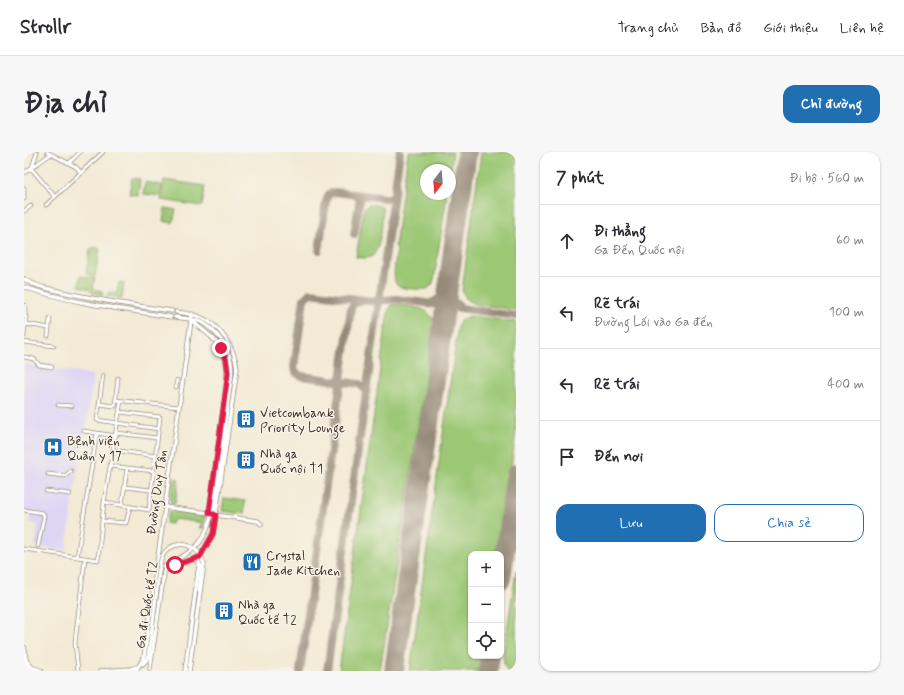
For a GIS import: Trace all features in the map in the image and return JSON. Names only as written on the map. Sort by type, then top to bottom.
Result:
[{"type":"main road","points":[[24,648],[27,671]]},
{"type":"main road","points":[[25,659],[32,668],[41,671]]},
{"type":"street","points":[[32,168],[36,152]]},
{"type":"street","points":[[68,163],[80,152]]},
{"type":"street","points":[[46,205],[103,152]]},
{"type":"street","points":[[24,173],[49,153],[76,167],[81,173]]},
{"type":"street","points":[[32,168],[55,197]]},
{"type":"street","points":[[24,188],[24,199]]},
{"type":"street","points":[[24,211],[31,206]]},
{"type":"street","points":[[24,280],[36,285],[60,291],[149,308],[192,314],[204,318],[222,333],[231,348],[236,364],[236,381],[213,534],[200,557],[187,670]]},
{"type":"street","points":[[24,287],[104,306],[203,323],[218,336],[228,351],[232,369],[227,414],[213,510],[207,531],[191,552],[166,565]]},
{"type":"street","points":[[24,336],[26,324],[26,317],[24,316],[25,305]]},
{"type":"street","points":[[148,313],[149,308]]},
{"type":"street","name":"Đường Duy Tân","points":[[136,671],[144,657],[192,314]]},
{"type":"street","points":[[48,336],[50,319]]},
{"type":"street","points":[[191,320],[207,332],[218,343],[224,353],[228,367],[228,379],[209,513]]},
{"type":"street","points":[[26,324],[49,328]]},
{"type":"street","points":[[24,342],[54,346]]},
{"type":"street","points":[[24,357],[34,359],[40,365],[52,367]]},
{"type":"street","points":[[103,375],[97,420],[159,429]]},
{"type":"street","points":[[99,404],[115,406],[118,378]]},
{"type":"street","points":[[176,387],[177,380]]},
{"type":"street","points":[[116,400],[179,407]]},
{"type":"street","points":[[24,549],[98,560],[104,502],[121,401]]},
{"type":"street","points":[[58,405],[72,406]]},
{"type":"street","points":[[104,502],[149,510],[160,417],[120,412]]},
{"type":"street","points":[[84,431],[158,438]]},
{"type":"street","points":[[77,557],[97,433]]},
{"type":"street","points":[[113,450],[155,456]]},
{"type":"street","points":[[110,466],[154,471]]},
{"type":"street","points":[[122,505],[128,468]]},
{"type":"street","points":[[48,474],[65,476],[70,471]]},
{"type":"street","points":[[125,486],[151,490]]},
{"type":"street","points":[[46,491],[70,494]]},
{"type":"street","points":[[102,521],[126,523],[130,506]]},
{"type":"street","points":[[164,507],[258,521],[260,524]]},
{"type":"street","points":[[24,510],[43,513],[44,516],[38,546]]},
{"type":"street","name":"Ga đi Quốc tế T2","points":[[144,664],[148,658],[160,567],[163,556],[172,546],[178,544],[189,545],[197,550],[202,557],[204,564],[187,670]]},
{"type":"street","points":[[156,564],[175,565],[200,557]]},
{"type":"street","points":[[78,671],[75,642],[84,558]]},
{"type":"street","points":[[150,670],[166,565]]},
{"type":"street","points":[[100,671],[132,669],[144,664],[148,665],[150,670]]},
{"type":"shaded area","name":"Bệnh viện Quân y 17","points":[[24,364],[93,375],[86,433],[84,433],[66,551],[35,546],[38,524],[29,523],[31,513],[24,512]]},
{"type":"green space","points":[[408,152],[453,152],[451,164],[420,164],[420,200],[446,200],[432,285],[427,289],[410,289],[398,286],[396,284],[394,277],[397,249],[395,246]]},
{"type":"green space","points":[[481,152],[516,152],[516,310],[476,304],[466,299],[462,290]]},
{"type":"green space","points":[[132,178],[140,179],[138,195],[129,194]]},
{"type":"green space","points":[[164,180],[205,186],[202,206],[161,200]]},
{"type":"green space","points":[[145,182],[162,185],[160,196],[143,194]]},
{"type":"green space","points":[[369,205],[382,207],[383,210],[379,242],[375,253],[372,256],[366,258],[356,257],[364,209]]},
{"type":"green space","points":[[165,208],[176,210],[173,223],[163,221]]},
{"type":"green space","points":[[93,247],[100,249],[95,276],[86,273],[90,250]]},
{"type":"green space","points":[[80,276],[95,278],[93,289],[102,291],[103,295],[92,293],[89,289],[79,286]]},
{"type":"green space","points":[[119,282],[124,283],[122,298],[106,296],[109,292],[117,293]]},
{"type":"green space","points":[[392,305],[408,306],[424,310],[428,312],[434,323],[380,671],[339,671],[388,311]]},
{"type":"green space","points":[[470,316],[516,322],[516,431],[499,551],[468,551],[468,659],[484,659],[482,671],[410,671],[458,326],[460,320]]},
{"type":"green space","points":[[173,478],[179,479],[175,504],[171,503],[170,500]]},
{"type":"green space","points":[[224,498],[245,501],[244,514],[222,511]]},
{"type":"green space","points":[[170,511],[205,516],[203,528],[199,528],[203,523],[175,519],[171,524],[166,523]]},
{"type":"green space","points":[[516,571],[516,671],[507,671],[503,659]]},
{"type":"taxiway","points":[[327,671],[400,152]]},
{"type":"taxiway","points":[[319,250],[326,201],[329,194],[335,192],[393,199]]},
{"type":"taxiway","points":[[354,234],[360,199],[357,195]]},
{"type":"taxiway","points":[[448,284],[449,292],[452,298],[462,308]]},
{"type":"taxiway","points":[[429,304],[441,297],[448,285]]},
{"type":"taxiway","points":[[366,392],[359,384],[301,376],[295,372],[294,367],[304,299],[310,293],[371,301],[397,299],[516,316]]},
{"type":"taxiway","points":[[300,671],[351,308],[354,303],[361,300]]},
{"type":"runway","points":[[394,671],[467,152]]},
{"type":"runway","points":[[504,558],[516,474]]},
{"type":"runway","points":[[488,671],[490,659]]},
{"type":"place","name":"Vietcombank Priority Lounge","points":[[246,419]]},
{"type":"place","name":"Bệnh viện Quân y 17","points":[[53,447]]},
{"type":"place","name":"Nhà ga Quốc nội T1","points":[[246,460]]},
{"type":"place","name":"Crystal Jade Kitchen","points":[[252,562]]},
{"type":"place","name":"Nhà ga Quốc tế T2","points":[[224,611]]},
{"type":"route","points":[[175,565],[200,557],[213,534],[216,515],[209,513],[212,481],[228,373],[226,359],[221,348]]}]
